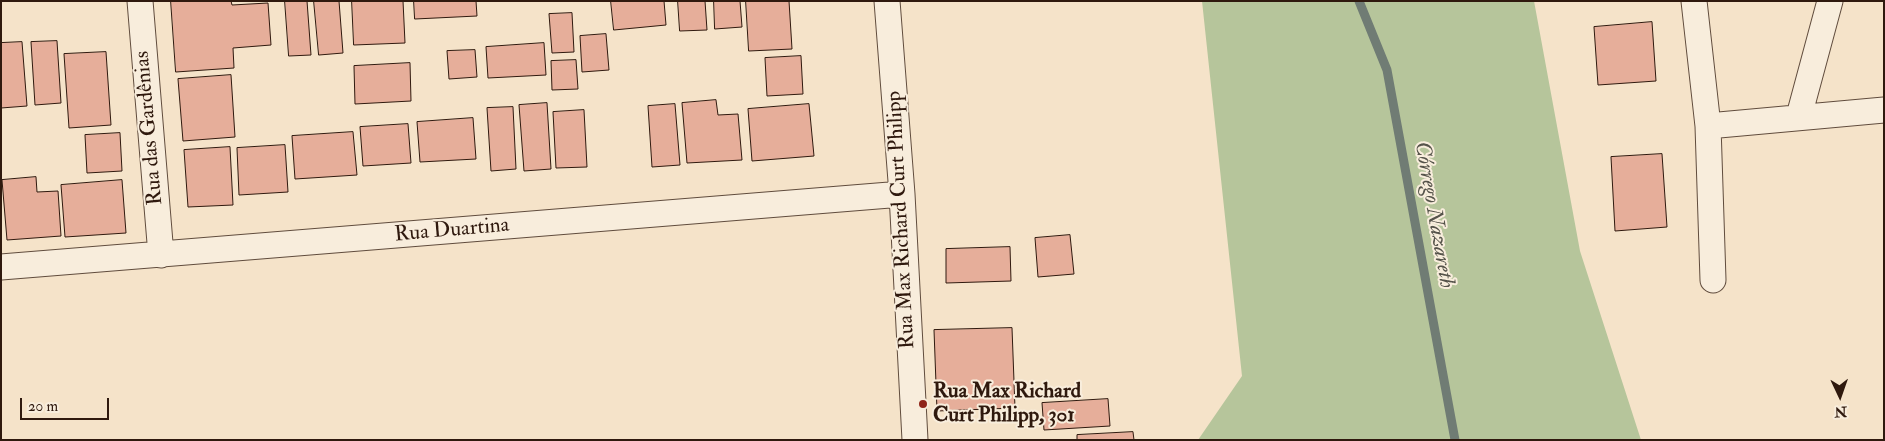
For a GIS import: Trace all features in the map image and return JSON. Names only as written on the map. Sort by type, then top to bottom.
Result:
[{"type":"street","name":"Rua das Gardênias","points":[[140,1],[161,255]]},
{"type":"street","name":"Rua Max Richard Curt Philipp","points":[[887,1],[902,194],[914,440]]},
{"type":"street","points":[[1694,1],[1708,126],[1713,280]]},
{"type":"street","points":[[1799,116],[1830,1]]},
{"type":"street","points":[[1708,126],[1799,116],[1884,110]]},
{"type":"street","name":"Rua Duartina","points":[[1,267],[902,194]]},
{"type":"green space","points":[[1202,1],[1534,1],[1580,251],[1641,440],[1198,440],[1242,376]]},
{"type":"building","points":[[171,1],[231,1],[232,5],[268,3],[271,45],[233,48],[234,68],[176,72]]},
{"type":"building","points":[[285,1],[307,1],[311,55],[289,56]]},
{"type":"building","points":[[314,1],[339,1],[343,53],[319,55]]},
{"type":"building","points":[[352,1],[403,1],[405,43],[354,45]]},
{"type":"building","points":[[414,1],[476,1],[477,16],[415,19]]},
{"type":"building","points":[[611,1],[664,1],[666,25],[614,30]]},
{"type":"building","points":[[678,1],[705,1],[707,30],[680,31]]},
{"type":"building","points":[[714,1],[740,1],[742,27],[715,29]]},
{"type":"building","points":[[746,1],[789,1],[792,49],[749,51]]},
{"type":"building","points":[[572,13],[574,52],[552,53],[549,14]]},
{"type":"building","points":[[1652,22],[1656,81],[1598,85],[1594,27]]},
{"type":"building","points":[[606,34],[609,70],[582,72],[580,36]]},
{"type":"building","points":[[57,41],[61,103],[35,105],[31,42]]},
{"type":"building","points":[[22,42],[27,106],[1,108],[1,43]]},
{"type":"building","points":[[544,43],[546,75],[488,78],[486,47]]},
{"type":"building","points":[[475,50],[477,77],[449,79],[447,51]]},
{"type":"building","points":[[106,52],[111,125],[69,128],[64,54]]},
{"type":"building","points":[[801,56],[803,94],[767,96],[765,58]]},
{"type":"building","points":[[576,60],[578,89],[552,90],[551,61]]},
{"type":"building","points":[[410,63],[411,101],[355,104],[354,66]]},
{"type":"building","points":[[231,75],[235,137],[183,141],[178,79]]},
{"type":"building","points":[[716,100],[718,115],[738,114],[742,160],[687,163],[682,103]]},
{"type":"building","points":[[547,103],[551,169],[524,171],[519,105]]},
{"type":"building","points":[[675,104],[680,165],[652,167],[648,106]]},
{"type":"building","points":[[809,104],[814,156],[752,161],[748,109]]},
{"type":"building","points":[[513,107],[516,169],[491,171],[487,108]]},
{"type":"building","points":[[584,110],[587,167],[556,168],[553,112]]},
{"type":"building","points":[[473,118],[476,159],[420,162],[417,122]]},
{"type":"building","points":[[408,124],[411,163],[363,166],[360,127]]},
{"type":"building","points":[[353,132],[357,175],[295,179],[292,136]]},
{"type":"building","points":[[120,133],[122,171],[87,173],[85,135]]},
{"type":"building","points":[[285,145],[288,192],[239,195],[237,148]]},
{"type":"building","points":[[230,147],[233,205],[188,207],[184,150]]},
{"type":"building","points":[[1662,154],[1667,227],[1615,231],[1611,157]]},
{"type":"building","points":[[36,177],[37,192],[58,191],[61,236],[7,240],[2,180]]},
{"type":"building","points":[[122,180],[126,233],[65,237],[61,185]]},
{"type":"building","points":[[1070,235],[1074,274],[1038,277],[1035,238]]},
{"type":"building","points":[[1010,247],[1011,281],[946,283],[946,249]]},
{"type":"building","points":[[1012,328],[1015,408],[937,411],[934,330]]},
{"type":"building","points":[[1108,399],[1110,426],[1044,430],[1042,403]]},
{"type":"building","points":[[1133,432],[1134,440],[1077,440],[1077,435]]},
{"type":"waterway","name":"Córrego Nazareth","points":[[1359,1],[1387,70],[1455,440]]},
{"type":"place","name":"Rua Max Richard Curt Philipp, 301","points":[[923,404]]}]
